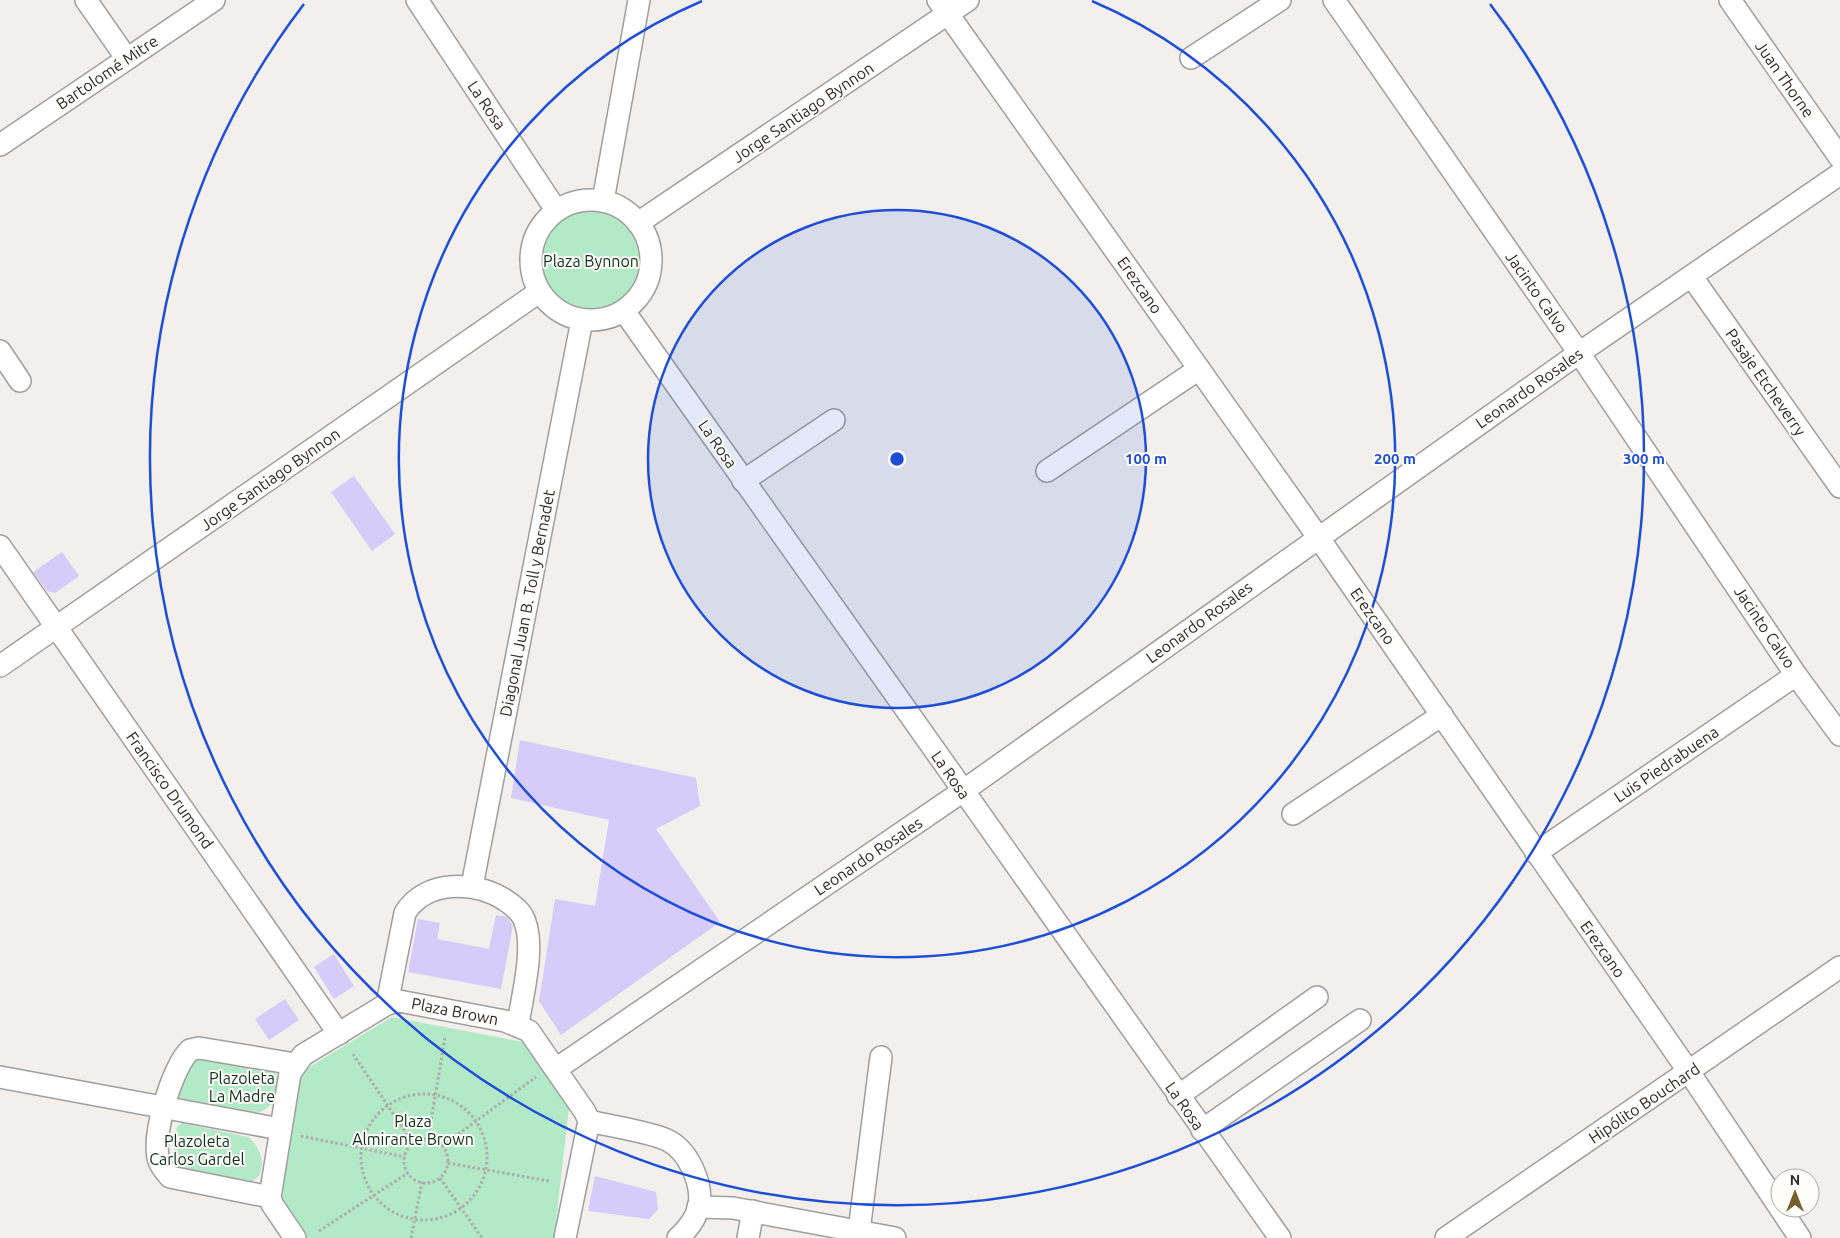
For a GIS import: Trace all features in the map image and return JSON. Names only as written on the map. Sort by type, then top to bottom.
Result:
[{"type":"street","points":[[86,0],[127,59]]},
{"type":"street","name":"Bartolomé Mitre","points":[[0,145],[214,0]]},
{"type":"street","name":"La Rosa","points":[[417,0],[556,210]]},
{"type":"street","points":[[604,201],[639,0]]},
{"type":"street","name":"Jorge Santiago Bynnon","points":[[638,223],[943,7],[968,0]]},
{"type":"street","points":[[1191,58],[1280,0]]},
{"type":"street","name":"Jacinto Calvo","points":[[1334,0],[1580,353],[1796,675],[1840,735]]},
{"type":"street","name":"Juan Thorne","points":[[1730,0],[1840,158]]},
{"type":"street","name":"Erezcano","points":[[943,7],[1318,537],[1689,1072],[1800,1238]]},
{"type":"street","name":"Leonardo Rosales","points":[[556,1069],[963,791],[1318,537],[1840,174]]},
{"type":"street","points":[[587,200],[604,201],[623,209],[638,223],[648,240],[651,260],[650,270],[648,280],[638,298],[624,311],[606,319],[582,320],[568,316],[551,306],[539,292],[532,275],[530,256],[534,238],[543,222],[556,210],[571,203],[587,200]]},
{"type":"street","name":"Pasaje Etcheverry","points":[[1692,277],[1840,487]]},
{"type":"street","name":"Jorge Santiago Bynnon","points":[[0,666],[539,292]]},
{"type":"street","name":"La Rosa","points":[[624,311],[1280,1238]]},
{"type":"street","name":"Diagonal Juan B. Toll y Bernadet","points":[[472,886],[582,320]]},
{"type":"street","points":[[0,351],[20,381]]},
{"type":"street","points":[[1048,471],[1200,369]]},
{"type":"street","points":[[743,481],[834,420]]},
{"type":"street","name":"Francisco Drumond","points":[[0,546],[339,1034]]},
{"type":"street","name":"Luis Piedrabuena","points":[[1536,853],[1796,675]]},
{"type":"street","points":[[1293,814],[1442,716]]},
{"type":"street","points":[[387,1004],[405,913],[410,905],[416,899],[441,889],[472,886],[517,908],[526,923],[528,944],[518,1025]]},
{"type":"street","name":"Hipólito Bouchard","points":[[1446,1238],[1840,967]]},
{"type":"street","points":[[1178,1096],[1317,997]]},
{"type":"street","name":"Plaza Brown","points":[[295,1064],[304,1055],[387,1004],[405,1001],[518,1025],[534,1038],[585,1112],[589,1121]]},
{"type":"street","points":[[1202,1130],[1360,1020]]},
{"type":"street","points":[[270,1197],[170,1177],[161,1164],[158,1151],[164,1108],[171,1083],[190,1050],[199,1048],[295,1064],[290,1073],[270,1197],[272,1204],[295,1238]]},
{"type":"street","points":[[858,1231],[881,1057]]},
{"type":"street","points":[[0,1077],[280,1129]]},
{"type":"street","points":[[565,1238],[589,1121],[666,1139],[678,1147],[692,1169],[698,1188],[698,1207],[691,1223],[678,1238]]},
{"type":"street","points":[[698,1207],[753,1211],[895,1238]]},
{"type":"street","points":[[748,1238],[753,1211]]},
{"type":"path","points":[[428,1139],[446,1037]]},
{"type":"path","points":[[353,1054],[413,1144]]},
{"type":"path","points":[[442,1146],[536,1077]]},
{"type":"path","points":[[420,1094],[436,1095],[452,1100],[466,1110],[476,1121],[484,1137],[487,1154],[486,1170],[481,1185],[472,1198],[461,1208],[447,1216],[432,1220],[415,1220],[399,1215],[384,1206],[374,1195],[364,1179],[361,1148],[366,1130],[376,1116],[388,1105],[404,1097],[420,1094]]},
{"type":"path","points":[[300,1136],[405,1157]]},
{"type":"path","points":[[428,1139],[442,1146],[448,1162],[440,1178],[429,1183],[422,1182],[408,1173],[405,1157],[413,1144],[428,1139]]},
{"type":"path","points":[[448,1162],[549,1180]]},
{"type":"path","points":[[319,1231],[408,1173]]},
{"type":"path","points":[[440,1178],[482,1238]]},
{"type":"path","points":[[411,1238],[422,1182]]},
{"type":"green space","name":"Plaza Bynnon","points":[[591,209],[611,213],[620,217],[628,224],[635,232],[639,241],[643,261],[639,281],[635,290],[628,298],[620,305],[611,309],[591,313],[571,309],[562,305],[554,298],[547,290],[543,281],[539,261],[543,241],[547,232],[554,224],[562,217],[571,213]]},
{"type":"green space","name":"Plaza Almirante Brown","points":[[392,1017],[523,1042],[569,1108],[554,1238],[307,1238],[280,1201],[301,1072]]},
{"type":"green space","name":"Plazoleta La Madre","points":[[198,1056],[273,1070],[277,1076],[277,1096],[269,1106],[257,1113],[190,1103],[179,1099],[177,1090],[192,1061]]},
{"type":"green space","name":"Plazoleta Carlos Gardel","points":[[182,1123],[248,1137],[261,1155],[262,1165],[259,1176],[249,1184],[187,1172],[181,1168],[175,1158],[174,1147],[177,1127]]},
{"type":"building","points":[[354,476],[395,534],[372,551],[331,492]]},
{"type":"building","points":[[62,552],[79,576],[55,593],[47,591],[33,572]]},
{"type":"building","points":[[520,740],[696,778],[700,806],[656,829],[720,922],[561,1035],[539,1001],[555,899],[595,906],[609,820],[511,798]]},
{"type":"building","points":[[496,915],[507,917],[513,926],[501,989],[408,972],[418,919],[440,923],[437,939],[489,949]]},
{"type":"building","points":[[334,954],[354,986],[334,999],[314,967]]},
{"type":"building","points":[[285,999],[299,1020],[269,1040],[255,1019]]},
{"type":"building","points":[[595,1176],[656,1192],[658,1209],[649,1219],[588,1211]]}]
